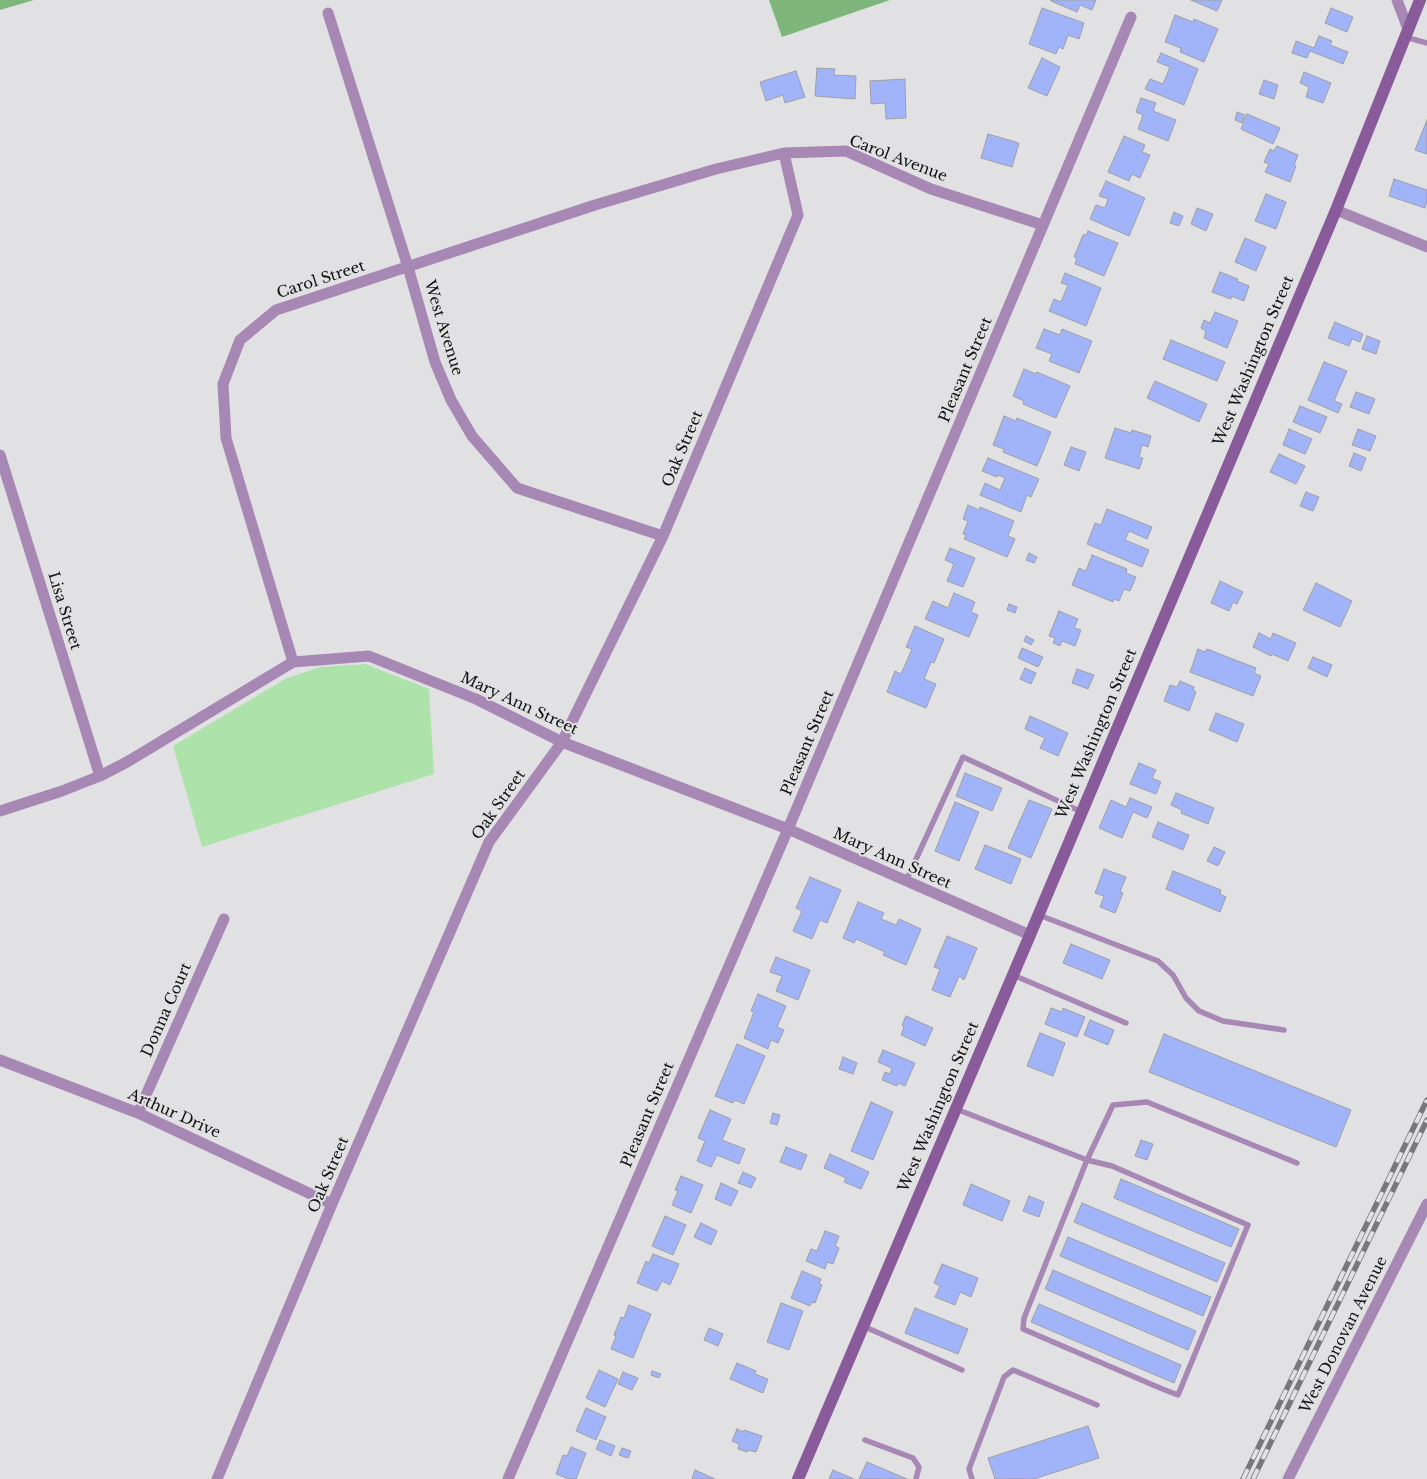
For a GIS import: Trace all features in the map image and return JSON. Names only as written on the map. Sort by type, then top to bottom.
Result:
[{"type":"main road","name":"West Washington Street","points":[[798,1479],[1336,210],[1420,0]]},
{"type":"street","points":[[1397,0],[1406,33]]},
{"type":"street","name":"West Avenue","points":[[328,13],[408,267],[435,362],[451,400],[472,436],[517,488],[663,536]]},
{"type":"street","name":"Pleasant Street","points":[[508,1479],[788,829],[1131,17]]},
{"type":"street","name":"Carol Avenue","points":[[595,205],[716,169],[784,153],[846,151],[931,189],[1043,225]]},
{"type":"street","name":"Oak Street","points":[[217,1479],[332,1204],[489,842],[562,742],[663,536],[798,214],[784,153]]},
{"type":"street","name":"Carol Street","points":[[293,662],[226,438],[223,384],[240,340],[276,310],[595,205]]},
{"type":"street","points":[[1336,210],[1427,247]]},
{"type":"street","name":"Lisa Street","points":[[0,455],[100,776]]},
{"type":"street","name":"Mary Ann Street","points":[[0,811],[62,791],[100,776],[293,662],[369,656],[476,699],[562,742],[788,829],[1030,935]]},
{"type":"street","name":"Donna Court","points":[[138,1113],[224,919]]},
{"type":"street","name":"Arthur Drive","points":[[0,1060],[138,1113],[332,1204]]},
{"type":"street","name":"West Donovan Avenue","points":[[1288,1479],[1427,1204]]},
{"type":"lane","points":[[1406,33],[1427,43]]},
{"type":"lane","points":[[906,881],[963,757],[1082,812]]},
{"type":"lane","points":[[1039,914],[1158,961],[1173,975],[1186,998],[1199,1011],[1223,1022],[1284,1030]]},
{"type":"lane","points":[[1013,975],[1126,1023]]},
{"type":"lane","points":[[956,1109],[1088,1160],[1112,1166],[1248,1225],[1178,1394],[1023,1329],[1024,1318],[1088,1160],[1113,1105],[1147,1102],[1297,1163]]},
{"type":"lane","points":[[863,1326],[962,1370]]},
{"type":"lane","points":[[972,1479],[969,1469],[1004,1377],[1012,1370],[1097,1405]]},
{"type":"lane","points":[[866,1440],[913,1458],[919,1467],[916,1479]]},
{"type":"green space","points":[[0,0],[34,0],[0,10]]},
{"type":"green space","points":[[769,0],[890,0],[782,37]]},
{"type":"green space","points":[[365,664],[429,689],[434,774],[202,847],[173,746],[285,679],[320,667]]},
{"type":"building","points":[[1051,0],[1096,0],[1092,10],[1080,5],[1077,12]]},
{"type":"building","points":[[1191,0],[1222,0],[1217,11]]},
{"type":"building","points":[[1042,8],[1084,23],[1079,39],[1068,35],[1063,49],[1059,47],[1056,54],[1029,44]]},
{"type":"building","points":[[1331,8],[1353,17],[1347,32],[1325,23]]},
{"type":"building","points":[[1175,15],[1193,22],[1194,19],[1218,29],[1204,62],[1180,52],[1181,48],[1165,42]]},
{"type":"building","points":[[1319,36],[1332,41],[1330,45],[1348,52],[1343,64],[1310,51],[1307,58],[1292,53],[1296,41],[1314,48]]},
{"type":"building","points":[[1161,53],[1198,69],[1184,105],[1145,89],[1150,79],[1163,84],[1170,67],[1157,62]]},
{"type":"building","points":[[1042,58],[1060,67],[1047,96],[1028,88]]},
{"type":"building","points":[[817,68],[835,69],[834,75],[856,76],[855,99],[815,96]]},
{"type":"building","points":[[796,71],[805,97],[785,103],[783,95],[766,101],[760,82]]},
{"type":"building","points":[[1304,72],[1331,83],[1323,103],[1306,97],[1309,87],[1300,83]]},
{"type":"building","points":[[905,79],[906,118],[886,119],[885,103],[871,104],[870,81]]},
{"type":"building","points":[[1264,80],[1278,85],[1274,99],[1259,94]]},
{"type":"building","points":[[1141,98],[1156,103],[1153,111],[1176,120],[1168,141],[1138,129],[1143,115],[1136,112]]},
{"type":"building","points":[[1237,112],[1245,115],[1242,123],[1235,120]]},
{"type":"building","points":[[1247,114],[1280,128],[1273,144],[1241,129]]},
{"type":"building","points":[[1427,120],[1427,154],[1415,150]]},
{"type":"building","points":[[988,134],[1019,143],[1012,167],[981,158]]},
{"type":"building","points":[[1124,136],[1145,145],[1142,152],[1150,155],[1140,178],[1132,174],[1129,181],[1108,172]]},
{"type":"building","points":[[1277,146],[1298,155],[1290,182],[1265,172],[1269,164],[1264,162],[1270,149],[1274,151]]},
{"type":"building","points":[[1394,179],[1427,190],[1425,208],[1389,196]]},
{"type":"building","points":[[1106,181],[1145,198],[1129,236],[1090,219],[1096,205],[1105,208],[1108,199],[1099,196]]},
{"type":"building","points":[[1266,194],[1286,202],[1276,229],[1255,221]]},
{"type":"building","points":[[1197,208],[1213,214],[1206,231],[1191,224]]},
{"type":"building","points":[[1174,212],[1183,216],[1179,226],[1170,223]]},
{"type":"building","points":[[1088,231],[1118,243],[1104,276],[1075,264],[1077,258],[1074,257],[1083,235],[1086,235]]},
{"type":"building","points":[[1245,238],[1266,247],[1256,271],[1235,262]]},
{"type":"building","points":[[1220,272],[1238,279],[1237,281],[1249,286],[1244,301],[1231,296],[1231,299],[1212,292]]},
{"type":"building","points":[[1065,273],[1101,288],[1086,326],[1049,311],[1054,299],[1061,302],[1068,285],[1061,283]]},
{"type":"building","points":[[1215,312],[1238,321],[1227,348],[1204,338],[1206,331],[1201,328],[1204,320],[1210,323]]},
{"type":"building","points":[[1335,322],[1363,334],[1360,342],[1352,339],[1349,346],[1328,338]]},
{"type":"building","points":[[1044,329],[1060,335],[1062,329],[1092,341],[1079,373],[1049,361],[1052,354],[1036,348]]},
{"type":"building","points":[[1367,336],[1380,341],[1376,354],[1362,349]]},
{"type":"building","points":[[1171,340],[1225,362],[1217,381],[1163,359]]},
{"type":"building","points":[[1324,362],[1347,371],[1334,401],[1342,404],[1338,413],[1308,400]]},
{"type":"building","points":[[1024,369],[1036,374],[1037,372],[1070,386],[1056,418],[1023,404],[1024,401],[1013,396]]},
{"type":"building","points":[[1155,381],[1207,404],[1199,422],[1147,398]]},
{"type":"building","points":[[1356,392],[1375,399],[1369,414],[1350,407]]},
{"type":"building","points":[[1300,406],[1327,417],[1320,433],[1293,422]]},
{"type":"building","points":[[1004,416],[1016,421],[1017,418],[1051,432],[1037,466],[1003,452],[1004,449],[993,445]]},
{"type":"building","points":[[1115,428],[1131,433],[1132,430],[1151,436],[1148,447],[1142,445],[1139,457],[1143,458],[1139,469],[1105,458]]},
{"type":"building","points":[[1289,429],[1312,439],[1305,454],[1283,445]]},
{"type":"building","points":[[1358,429],[1376,436],[1370,451],[1352,445]]},
{"type":"building","points":[[1071,447],[1086,452],[1079,471],[1064,465]]},
{"type":"building","points":[[1354,453],[1366,458],[1361,471],[1349,466]]},
{"type":"building","points":[[1279,454],[1305,466],[1296,484],[1270,472]]},
{"type":"building","points":[[988,458],[1039,479],[1031,497],[1027,495],[1021,512],[980,495],[985,483],[1000,490],[1005,478],[982,471]]},
{"type":"building","points":[[1306,492],[1319,497],[1313,511],[1300,506]]},
{"type":"building","points":[[968,505],[979,510],[980,507],[1014,521],[1008,536],[1015,539],[1007,557],[964,539],[966,535],[963,534],[968,521],[963,519]]},
{"type":"building","points":[[1107,509],[1152,527],[1147,539],[1129,531],[1125,540],[1149,550],[1142,567],[1087,544],[1095,523],[1101,525]]},
{"type":"building","points":[[950,548],[975,558],[963,587],[947,581],[954,564],[945,560]]},
{"type":"building","points":[[1029,553],[1037,557],[1034,563],[1026,560]]},
{"type":"building","points":[[1092,555],[1127,569],[1126,573],[1136,577],[1130,591],[1124,589],[1119,601],[1114,599],[1113,602],[1072,585],[1079,568],[1086,571]]},
{"type":"building","points":[[1220,581],[1243,592],[1237,604],[1233,602],[1229,611],[1211,603]]},
{"type":"building","points":[[1316,583],[1352,601],[1340,627],[1303,610]]},
{"type":"building","points":[[954,593],[975,602],[971,612],[978,615],[969,637],[925,619],[933,601],[948,608]]},
{"type":"building","points":[[1009,604],[1017,607],[1015,613],[1007,610]]},
{"type":"building","points":[[1059,611],[1078,619],[1074,628],[1081,630],[1075,646],[1062,641],[1060,646],[1053,643],[1055,638],[1049,636]]},
{"type":"building","points":[[915,626],[944,639],[934,663],[931,662],[924,679],[936,684],[926,708],[887,692],[895,671],[901,674],[912,649],[906,647]]},
{"type":"building","points":[[1259,633],[1271,639],[1273,633],[1296,643],[1288,661],[1272,654],[1271,656],[1253,647]]},
{"type":"building","points":[[1026,636],[1034,640],[1031,645],[1024,641]]},
{"type":"building","points":[[1022,648],[1043,657],[1038,667],[1018,658]]},
{"type":"building","points":[[1198,649],[1205,652],[1207,649],[1256,668],[1254,673],[1261,676],[1253,696],[1190,672]]},
{"type":"building","points":[[1313,657],[1332,665],[1327,677],[1308,668]]},
{"type":"building","points":[[1025,668],[1036,673],[1031,684],[1020,679]]},
{"type":"building","points":[[1077,669],[1094,675],[1088,689],[1072,683]]},
{"type":"building","points":[[1180,681],[1194,687],[1193,690],[1196,692],[1189,711],[1164,701],[1170,685],[1177,687]]},
{"type":"building","points":[[1216,713],[1244,724],[1237,742],[1209,730]]},
{"type":"building","points":[[1030,716],[1068,733],[1058,756],[1040,748],[1045,738],[1025,729]]},
{"type":"building","points":[[1139,763],[1156,770],[1152,778],[1161,782],[1156,794],[1130,784]]},
{"type":"building","points":[[965,773],[1002,788],[992,811],[956,796]]},
{"type":"building","points":[[1176,793],[1214,808],[1208,824],[1181,813],[1182,810],[1171,805]]},
{"type":"building","points":[[1130,798],[1152,807],[1147,818],[1133,812],[1122,838],[1099,828],[1111,800],[1126,807]]},
{"type":"building","points":[[1029,800],[1052,809],[1031,858],[1008,848]]},
{"type":"building","points":[[955,802],[979,812],[959,861],[935,851]]},
{"type":"building","points":[[1158,822],[1189,835],[1183,850],[1152,837]]},
{"type":"building","points":[[985,845],[1021,859],[1011,884],[975,869]]},
{"type":"building","points":[[1214,847],[1225,852],[1218,866],[1207,861]]},
{"type":"building","points":[[1104,869],[1126,877],[1120,892],[1123,893],[1115,913],[1100,907],[1104,896],[1095,893]]},
{"type":"building","points":[[1173,871],[1221,890],[1220,894],[1226,897],[1220,912],[1166,889]]},
{"type":"building","points":[[810,877],[841,890],[827,923],[820,920],[812,939],[793,931],[802,911],[796,908]]},
{"type":"building","points":[[858,902],[884,913],[881,919],[896,925],[899,919],[921,929],[906,965],[883,955],[885,952],[856,939],[854,943],[843,938]]},
{"type":"building","points":[[947,936],[977,948],[964,980],[959,976],[950,997],[932,990],[940,969],[934,967]]},
{"type":"building","points":[[1071,944],[1110,960],[1102,979],[1063,963]]},
{"type":"building","points":[[776,957],[810,970],[798,1000],[776,991],[782,976],[770,972]]},
{"type":"building","points":[[758,994],[786,1006],[777,1027],[784,1030],[778,1043],[771,1040],[768,1049],[744,1038],[754,1012],[751,1011]]},
{"type":"building","points":[[1051,1008],[1062,1012],[1063,1008],[1085,1017],[1077,1037],[1045,1024]]},
{"type":"building","points":[[906,1016],[933,1028],[925,1046],[901,1035],[904,1027],[902,1025]]},
{"type":"building","points":[[1090,1020],[1114,1030],[1108,1045],[1084,1035]]},
{"type":"building","points":[[1040,1033],[1065,1043],[1053,1076],[1027,1066]]},
{"type":"building","points":[[1164,1034],[1351,1110],[1336,1147],[1149,1072]]},
{"type":"building","points":[[737,1044],[765,1056],[744,1104],[735,1100],[733,1103],[715,1096]]},
{"type":"building","points":[[883,1050],[915,1063],[905,1086],[898,1083],[897,1086],[882,1080],[885,1072],[890,1074],[892,1068],[878,1062]]},
{"type":"building","points":[[843,1057],[857,1063],[853,1074],[839,1069]]},
{"type":"building","points":[[871,1102],[893,1112],[873,1160],[851,1151]]},
{"type":"building","points":[[710,1110],[731,1119],[722,1140],[745,1149],[739,1164],[717,1155],[711,1167],[697,1161],[705,1141],[698,1138]]},
{"type":"building","points":[[773,1113],[780,1115],[777,1125],[770,1123]]},
{"type":"building","points":[[1141,1140],[1153,1144],[1147,1160],[1135,1156]]},
{"type":"building","points":[[786,1147],[807,1155],[801,1170],[780,1162]]},
{"type":"building","points":[[830,1154],[869,1172],[861,1189],[844,1182],[846,1178],[824,1168]]},
{"type":"building","points":[[743,1172],[756,1178],[751,1188],[738,1183]]},
{"type":"building","points":[[681,1176],[703,1185],[691,1213],[672,1205],[678,1191],[675,1190]]},
{"type":"building","points":[[1121,1179],[1239,1229],[1231,1247],[1114,1198]]},
{"type":"building","points":[[721,1183],[738,1191],[731,1206],[715,1199]]},
{"type":"building","points":[[971,1184],[1010,1201],[1002,1221],[963,1205]]},
{"type":"building","points":[[1029,1196],[1044,1202],[1039,1217],[1023,1211]]},
{"type":"building","points":[[1082,1203],[1225,1263],[1217,1282],[1074,1222]]},
{"type":"building","points":[[665,1216],[686,1225],[673,1255],[652,1246]]},
{"type":"building","points":[[701,1223],[717,1231],[711,1245],[694,1237]]},
{"type":"building","points":[[825,1231],[839,1236],[835,1246],[839,1248],[833,1264],[827,1262],[825,1269],[806,1261],[811,1249],[817,1251]]},
{"type":"building","points":[[1068,1237],[1211,1297],[1203,1316],[1060,1256]]},
{"type":"building","points":[[653,1254],[679,1264],[670,1285],[662,1281],[657,1291],[637,1283],[646,1261],[649,1263]]},
{"type":"building","points":[[942,1264],[978,1278],[971,1297],[960,1292],[955,1305],[935,1297],[940,1286],[934,1283]]},
{"type":"building","points":[[1053,1270],[1196,1331],[1188,1350],[1045,1289]]},
{"type":"building","points":[[802,1271],[821,1279],[819,1284],[822,1285],[815,1303],[812,1302],[810,1306],[791,1298]]},
{"type":"building","points":[[781,1303],[803,1311],[789,1350],[767,1342]]},
{"type":"building","points":[[1039,1304],[1181,1365],[1174,1383],[1031,1322]]},
{"type":"building","points":[[629,1305],[651,1314],[633,1358],[611,1349],[621,1317],[624,1318]]},
{"type":"building","points":[[915,1308],[968,1329],[958,1354],[905,1333]]},
{"type":"building","points":[[709,1328],[723,1334],[718,1346],[704,1340]]},
{"type":"building","points":[[737,1363],[756,1371],[755,1374],[768,1379],[763,1393],[730,1379]]},
{"type":"building","points":[[599,1370],[618,1379],[605,1407],[586,1398]]},
{"type":"building","points":[[652,1371],[661,1374],[659,1378],[651,1375]]},
{"type":"building","points":[[623,1372],[638,1378],[632,1390],[618,1384]]},
{"type":"building","points":[[586,1408],[606,1417],[596,1440],[576,1431]]},
{"type":"building","points":[[1088,1426],[1099,1458],[1034,1479],[995,1479],[988,1458]]},
{"type":"building","points":[[737,1429],[762,1436],[756,1452],[738,1449],[739,1444],[732,1441]]},
{"type":"building","points":[[600,1440],[615,1446],[611,1456],[596,1449]]},
{"type":"building","points":[[571,1447],[586,1453],[576,1479],[569,1479],[556,1474],[563,1455],[567,1456]]},
{"type":"building","points":[[622,1448],[631,1451],[628,1458],[619,1455]]},
{"type":"building","points":[[867,1462],[907,1479],[859,1479]]},
{"type":"building","points":[[695,1470],[715,1479],[692,1479]]},
{"type":"building","points":[[833,1470],[854,1479],[829,1479]]},
{"type":"railway","points":[[1243,1479],[1427,1100]]},
{"type":"railway","points":[[1253,1479],[1427,1120]]}]
